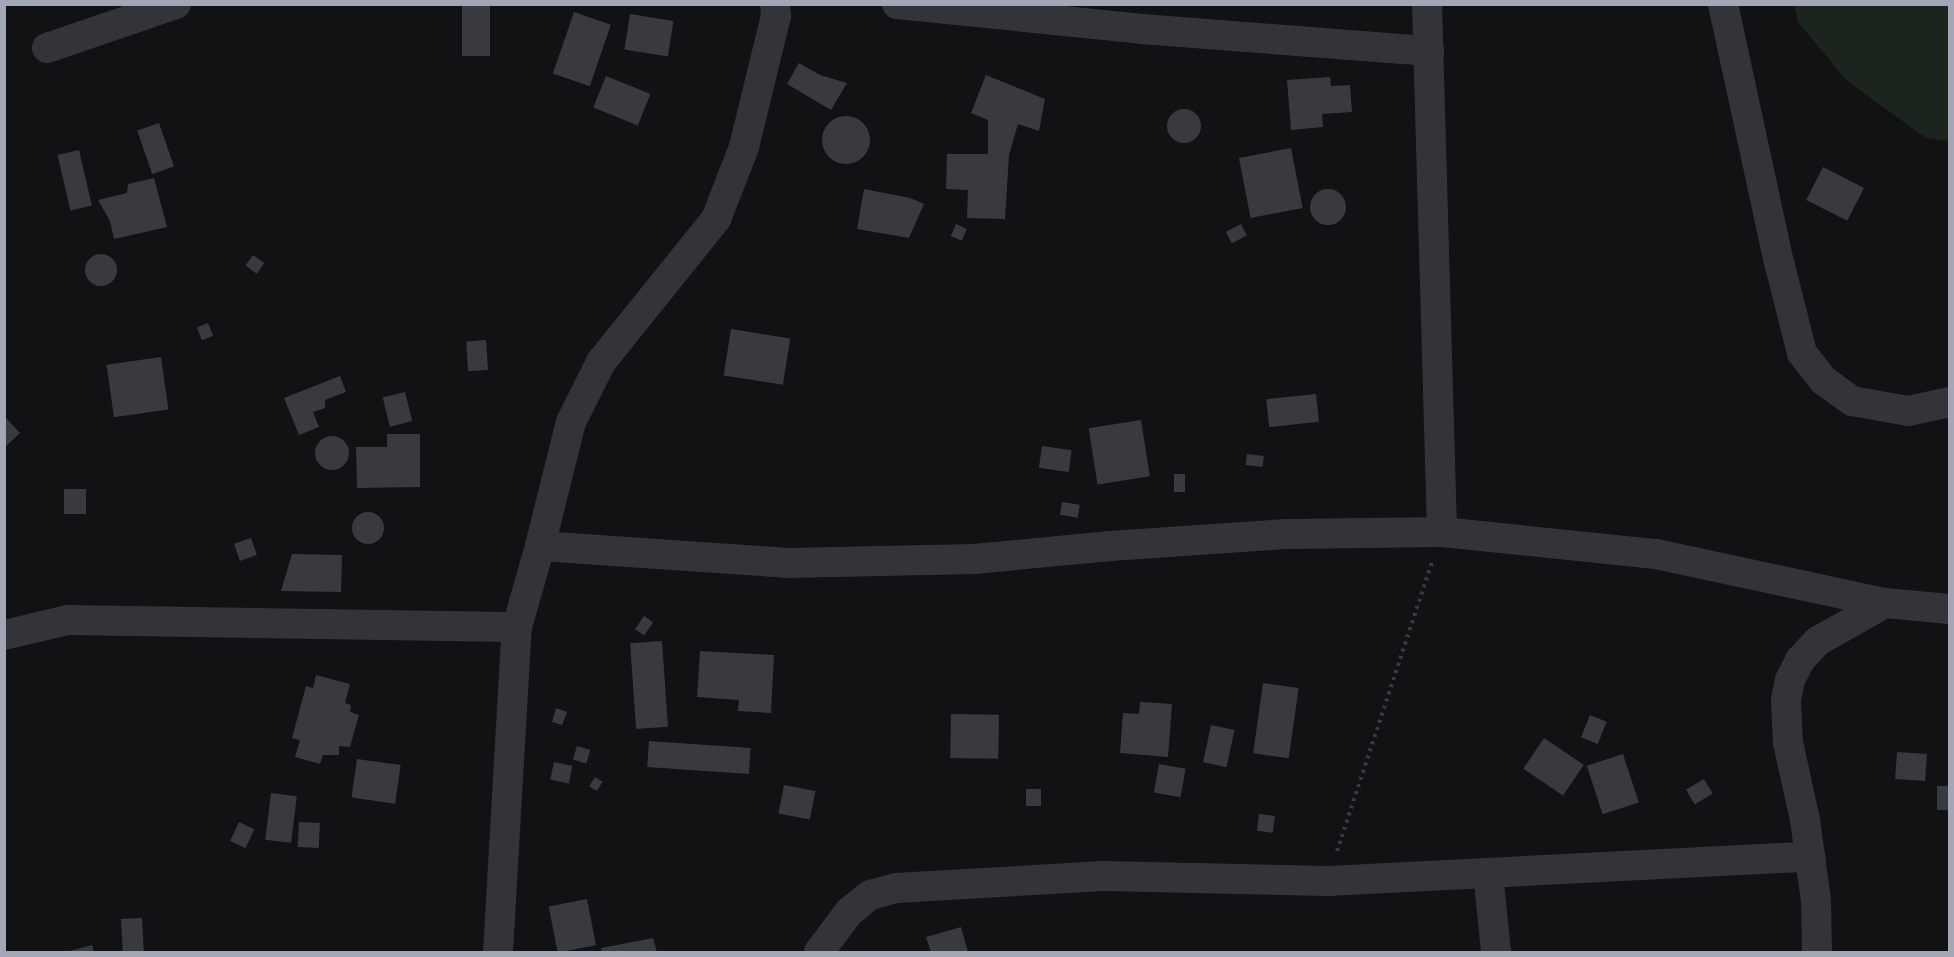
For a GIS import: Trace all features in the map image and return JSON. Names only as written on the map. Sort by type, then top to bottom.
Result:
[{"type":"street","points":[[47,48],[177,4]]},
{"type":"street","points":[[897,4],[1142,29],[1429,51]]},
{"type":"street","points":[[1427,4],[1442,532]]},
{"type":"street","points":[[1723,4],[1779,262],[1802,352],[1823,380],[1852,401],[1908,411],[1950,402]]},
{"type":"street","points":[[498,952],[517,627],[572,422],[601,362],[716,219],[744,147],[783,8]]},
{"type":"street","points":[[540,546],[799,563],[975,559],[1110,546],[1288,534],[1442,532],[1656,554],[1885,603],[1950,609]]},
{"type":"street","points":[[1817,952],[1816,901],[1805,820],[1788,743],[1786,700],[1790,680],[1800,660],[1818,641],[1885,603]]},
{"type":"street","points":[[4,635],[68,620],[517,627]]},
{"type":"street","points":[[819,952],[849,912],[870,895],[896,888],[1104,876],[1328,881],[1810,857]]},
{"type":"street","points":[[1488,873],[1496,952]]},
{"type":"path","points":[[1328,881],[1442,532]]},
{"type":"shaded area","points":[[1794,5],[1949,5],[1949,141],[1926,138],[1847,81],[1798,22]]},
{"type":"building","points":[[462,4],[490,4],[490,56],[462,56]]},
{"type":"building","points":[[574,12],[611,25],[590,86],[553,73]]},
{"type":"building","points":[[630,14],[673,21],[668,56],[624,50]]},
{"type":"building","points":[[799,63],[820,75],[847,83],[831,110],[787,84]]},
{"type":"building","points":[[986,75],[1045,99],[1039,131],[1018,124],[1009,155],[1005,219],[967,218],[968,190],[946,189],[947,154],[988,154],[988,120],[971,113]]},
{"type":"building","points":[[606,76],[651,94],[638,126],[593,108]]},
{"type":"building","points":[[1330,77],[1331,86],[1350,85],[1352,112],[1322,114],[1323,127],[1291,130],[1287,80]]},
{"type":"building","points":[[1184,109],[1196,114],[1201,126],[1196,138],[1184,143],[1172,138],[1167,126],[1172,114]]},
{"type":"building","points":[[846,116],[863,123],[870,140],[863,157],[846,164],[829,157],[822,140],[829,123]]},
{"type":"building","points":[[159,123],[174,166],[152,174],[137,130]]},
{"type":"building","points":[[1291,148],[1303,208],[1251,218],[1239,158]]},
{"type":"building","points":[[79,150],[92,206],[70,210],[58,155]]},
{"type":"building","points":[[1823,167],[1864,188],[1847,221],[1806,200]]},
{"type":"building","points":[[154,178],[167,227],[114,239],[110,221],[98,200],[127,193],[128,184]]},
{"type":"building","points":[[864,189],[910,198],[924,204],[909,238],[857,229]]},
{"type":"building","points":[[1328,189],[1341,194],[1346,207],[1341,220],[1328,225],[1315,220],[1310,207],[1315,194]]},
{"type":"building","points":[[956,224],[967,229],[962,241],[951,236]]},
{"type":"building","points":[[1241,224],[1247,236],[1232,243],[1226,232]]},
{"type":"building","points":[[101,254],[112,259],[117,270],[112,281],[101,286],[90,281],[85,270],[90,259]]},
{"type":"building","points":[[253,255],[264,263],[257,274],[245,266]]},
{"type":"building","points":[[208,323],[213,336],[202,340],[197,327]]},
{"type":"building","points":[[731,329],[790,338],[783,385],[724,375]]},
{"type":"building","points":[[486,340],[488,370],[468,371],[466,341]]},
{"type":"building","points":[[161,357],[168,409],[114,417],[107,365]]},
{"type":"building","points":[[340,376],[346,392],[325,400],[325,408],[313,412],[319,427],[299,435],[284,398]]},
{"type":"building","points":[[405,392],[412,421],[390,427],[383,398]]},
{"type":"building","points":[[1316,394],[1319,422],[1269,427],[1266,399]]},
{"type":"building","points":[[4,416],[20,433],[4,448]]},
{"type":"building","points":[[1141,420],[1150,476],[1098,485],[1089,428]]},
{"type":"building","points":[[387,434],[420,434],[420,487],[357,488],[356,447],[387,447]]},
{"type":"building","points":[[332,436],[344,441],[349,453],[344,465],[332,470],[320,465],[315,453],[320,441]]},
{"type":"building","points":[[1042,446],[1072,450],[1069,472],[1039,468]]},
{"type":"building","points":[[1247,454],[1264,456],[1263,467],[1246,465]]},
{"type":"building","points":[[1174,474],[1185,474],[1185,492],[1174,492]]},
{"type":"building","points":[[64,489],[86,489],[86,514],[64,514]]},
{"type":"building","points":[[1062,502],[1080,505],[1078,518],[1060,515]]},
{"type":"building","points":[[368,512],[379,517],[384,528],[379,539],[368,544],[357,539],[352,528],[357,517]]},
{"type":"building","points":[[251,538],[257,555],[240,561],[234,544]]},
{"type":"building","points":[[292,554],[342,555],[341,592],[281,591]]},
{"type":"building","points":[[644,616],[653,622],[644,635],[635,629]]},
{"type":"building","points":[[662,641],[668,727],[636,729],[630,643]]},
{"type":"building","points":[[700,651],[774,655],[771,713],[738,711],[739,700],[697,697]]},
{"type":"building","points":[[316,675],[350,684],[345,703],[351,705],[350,712],[359,715],[350,747],[339,746],[339,755],[323,755],[320,764],[295,757],[300,740],[292,738],[306,686],[313,688]]},
{"type":"building","points":[[1263,683],[1299,688],[1289,758],[1253,753]]},
{"type":"building","points":[[1140,702],[1172,704],[1168,757],[1120,753],[1123,713],[1139,714]]},
{"type":"building","points":[[556,708],[567,712],[562,725],[552,722]]},
{"type":"building","points":[[951,714],[999,715],[998,759],[950,758]]},
{"type":"building","points":[[1590,715],[1607,722],[1598,744],[1581,737]]},
{"type":"building","points":[[1211,725],[1234,730],[1227,767],[1203,762]]},
{"type":"building","points":[[1544,738],[1584,765],[1563,796],[1523,769]]},
{"type":"building","points":[[649,741],[751,748],[749,774],[647,767]]},
{"type":"building","points":[[577,746],[590,750],[586,763],[573,759]]},
{"type":"building","points":[[1897,752],[1927,754],[1925,781],[1895,779]]},
{"type":"building","points":[[1623,754],[1639,803],[1603,814],[1587,766]]},
{"type":"building","points":[[357,759],[401,765],[395,804],[352,798]]},
{"type":"building","points":[[554,762],[573,766],[569,784],[550,780]]},
{"type":"building","points":[[1159,764],[1186,769],[1181,797],[1154,793]]},
{"type":"building","points":[[595,777],[603,782],[597,791],[589,786]]},
{"type":"building","points":[[1704,779],[1713,794],[1695,804],[1686,790]]},
{"type":"building","points":[[784,785],[815,791],[810,820],[778,813]]},
{"type":"building","points":[[1937,786],[1950,786],[1950,810],[1937,810]]},
{"type":"building","points":[[1026,789],[1041,789],[1041,806],[1026,806]]},
{"type":"building","points":[[271,793],[297,796],[291,843],[265,840]]},
{"type":"building","points":[[1259,814],[1275,816],[1273,833],[1257,831]]},
{"type":"building","points":[[239,822],[254,829],[246,848],[230,841]]},
{"type":"building","points":[[299,822],[320,823],[319,848],[298,847]]},
{"type":"building","points":[[587,899],[596,945],[558,952],[549,906]]},
{"type":"building","points":[[142,918],[144,952],[123,952],[121,919]]},
{"type":"building","points":[[961,927],[968,952],[931,952],[926,937]]},
{"type":"building","points":[[653,938],[657,952],[602,952],[601,948]]},
{"type":"building","points":[[92,945],[94,952],[66,952]]}]
